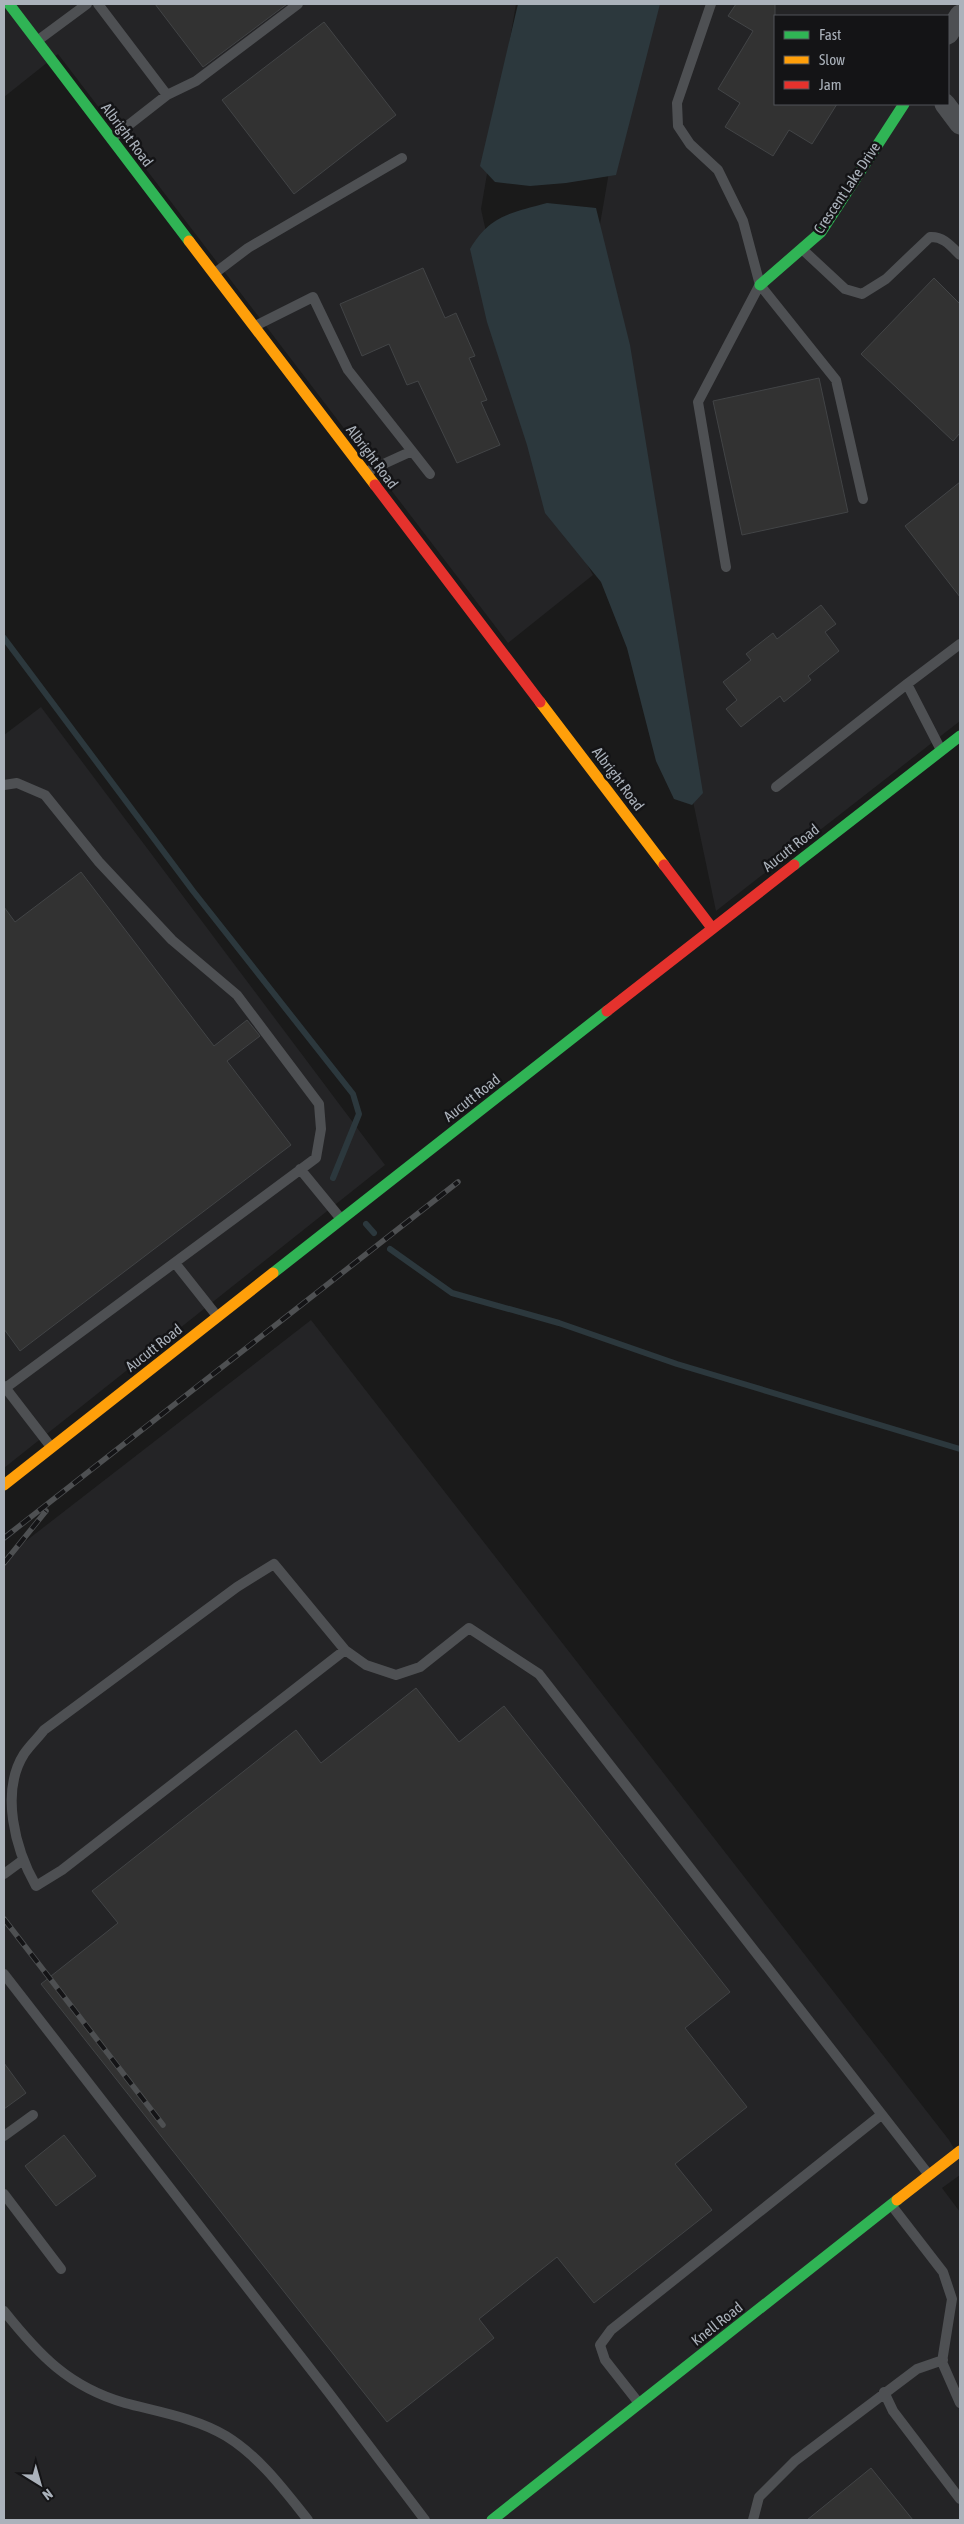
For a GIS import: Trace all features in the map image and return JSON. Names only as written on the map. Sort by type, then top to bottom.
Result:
[{"type":"street","name":"Albright Road","points":[[7,7],[37,41],[712,928]]},
{"type":"street","points":[[949,32],[960,14]]},
{"type":"street","name":"Crescent Lake Drive","points":[[760,285],[821,232],[903,105]]},
{"type":"street","points":[[945,105],[960,124]]},
{"type":"street","name":"Aucutt Road","points":[[4,1485],[712,928],[960,736]]},
{"type":"street","name":"Knell Road","points":[[492,2520],[960,2151]]},
{"type":"lane","points":[[37,41],[87,4]]},
{"type":"lane","points":[[98,4],[167,95]]},
{"type":"lane","points":[[111,139],[167,95],[196,81],[298,4]]},
{"type":"lane","points":[[711,4],[678,103],[678,126],[690,144],[718,170],[743,220],[760,285],[836,380],[863,499]]},
{"type":"lane","points":[[214,274],[248,248],[402,158]]},
{"type":"lane","points":[[802,249],[845,289],[862,294],[886,279],[930,237],[937,236],[960,255]]},
{"type":"lane","points":[[726,567],[698,402],[760,285]]},
{"type":"lane","points":[[254,326],[313,296],[348,370],[430,474]]},
{"type":"lane","points":[[365,473],[412,451]]},
{"type":"lane","points":[[776,787],[960,644]]},
{"type":"lane","points":[[907,684],[941,751]]},
{"type":"lane","points":[[4,784],[17,783],[45,795],[99,862],[172,940],[237,994],[319,1104],[321,1129],[316,1158],[4,1388],[52,1448]]},
{"type":"lane","points":[[300,1169],[342,1219]]},
{"type":"lane","points":[[175,1263],[218,1317]]},
{"type":"lane","points":[[345,1650],[62,1870],[36,1886],[23,1860],[15,1831],[12,1800],[15,1775],[24,1754],[44,1730],[237,1587],[274,1564],[345,1650],[366,1665],[396,1674],[420,1667],[469,1628],[539,1674],[929,2176]]},
{"type":"lane","points":[[4,1874],[23,1860]]},
{"type":"lane","points":[[4,1974],[329,2393],[425,2520]]},
{"type":"lane","points":[[4,2136],[33,2115]]},
{"type":"lane","points":[[639,2404],[604,2360],[600,2345],[611,2330],[881,2115]]},
{"type":"lane","points":[[4,2194],[61,2269]]},
{"type":"lane","points":[[892,2205],[943,2272],[952,2299],[943,2360],[960,2403]]},
{"type":"lane","points":[[4,2311],[44,2358],[60,2372],[80,2384],[122,2402],[206,2426],[226,2436],[259,2462],[279,2483],[308,2520]]},
{"type":"lane","points":[[753,2520],[759,2497],[789,2467],[884,2392],[917,2369],[943,2360]]},
{"type":"lane","points":[[884,2392],[893,2411],[960,2499]]},
{"type":"shaded area","points":[[4,4],[516,4],[481,209],[542,484],[593,575],[508,643],[58,54],[4,97]]},
{"type":"shaded area","points":[[518,4],[660,4],[616,175],[566,183],[530,186],[495,182],[480,166]]},
{"type":"shaded area","points":[[638,4],[960,4],[960,721],[716,911],[644,568],[599,230]]},
{"type":"shaded area","points":[[547,203],[596,208],[630,345],[703,793],[692,805],[674,799],[656,761],[627,648],[601,582],[545,513],[527,445],[487,322],[470,249],[485,229],[502,217]]},
{"type":"shaded area","points":[[41,707],[385,1165],[4,1468],[4,735]]},
{"type":"shaded area","points":[[311,1320],[949,2140],[960,2159],[960,2175],[942,2188],[960,2212],[960,2520],[4,2520],[4,1558]]},
{"type":"building","points":[[155,4],[287,4],[203,67]]},
{"type":"building","points":[[736,4],[775,4],[774,105],[836,105],[812,144],[789,130],[773,156],[725,127],[740,103],[718,89],[753,31],[728,16]]},
{"type":"building","points":[[324,22],[396,115],[294,194],[222,100]]},
{"type":"building","points":[[423,268],[445,318],[456,313],[475,356],[469,358],[487,400],[481,402],[500,445],[457,463],[418,381],[407,385],[389,344],[362,356],[340,304]]},
{"type":"building","points":[[934,278],[960,304],[960,433],[953,441],[861,354]]},
{"type":"building","points":[[819,378],[848,512],[742,535],[713,401]]},
{"type":"building","points":[[960,482],[960,597],[905,526]]},
{"type":"building","points":[[821,605],[836,624],[825,632],[839,651],[808,676],[811,680],[784,702],[780,696],[741,727],[726,709],[737,700],[723,682],[751,660],[746,654],[773,633],[777,639]]},
{"type":"building","points":[[81,872],[214,1046],[247,1020],[260,1036],[227,1061],[291,1145],[20,1351],[4,1329],[4,907],[15,922]]},
{"type":"building","points":[[416,1688],[459,1742],[504,1706],[730,1992],[685,2028],[747,2107],[675,2164],[712,2210],[594,2303],[557,2257],[479,2319],[494,2338],[387,2422],[41,1984],[118,1923],[92,1891],[296,1730],[321,1763]]},
{"type":"building","points":[[4,2063],[26,2093],[4,2109]]},
{"type":"building","points":[[64,2135],[96,2176],[56,2206],[25,2166]]},
{"type":"building","points":[[871,2468],[913,2520],[807,2520]]},
{"type":"waterway","points":[[4,638],[193,891],[353,1094],[359,1114],[333,1178]]},
{"type":"waterway","points":[[366,1224],[374,1233]]},
{"type":"waterway","points":[[390,1249],[452,1293],[559,1323],[677,1364],[960,1449]]},
{"type":"railway","points":[[4,1538],[458,1182]]},
{"type":"railway","points":[[4,1563],[46,1511]]},
{"type":"railway","points":[[4,1919],[163,2125]]},
{"type":"traffic: fast","points":[[9,4],[189,241]]},
{"type":"traffic: fast","points":[[760,285],[821,232],[903,105]]},
{"type":"traffic: fast","points":[[794,865],[960,736]]},
{"type":"traffic: fast","points":[[273,1273],[607,1011]]},
{"type":"traffic: fast","points":[[492,2520],[897,2200]]},
{"type":"traffic: slow","points":[[189,241],[375,485]]},
{"type":"traffic: slow","points":[[540,702],[664,865]]},
{"type":"traffic: slow","points":[[4,1485],[273,1273]]},
{"type":"traffic: slow","points":[[897,2200],[960,2151]]},
{"type":"traffic: jam","points":[[375,485],[540,702]]},
{"type":"traffic: jam","points":[[664,865],[712,928]]},
{"type":"traffic: jam","points":[[607,1011],[794,865]]}]
